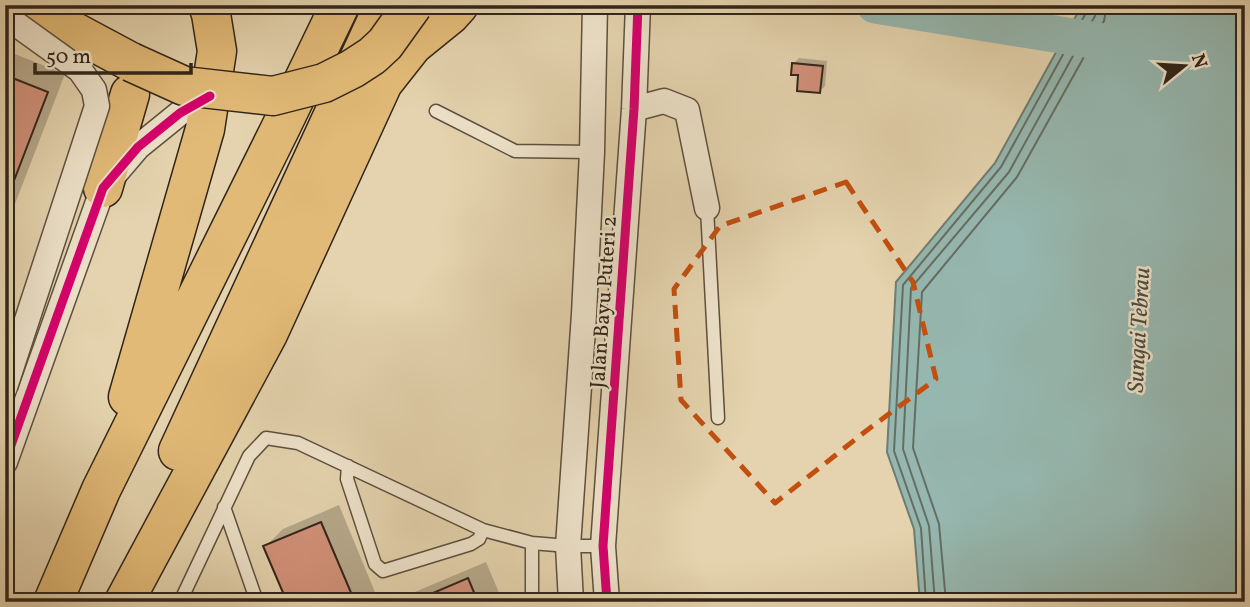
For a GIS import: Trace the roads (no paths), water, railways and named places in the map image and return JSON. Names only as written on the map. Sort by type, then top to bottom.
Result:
[{"type":"highway","points":[[102,490],[205,129],[217,51],[208,5]]},
{"type":"highway","points":[[108,602],[384,5]]},
{"type":"highway","points":[[5,10],[60,24],[130,78],[273,96],[324,83],[352,69],[385,44],[413,5]]},
{"type":"highway","points":[[124,602],[268,334],[383,83],[413,45],[459,5]]},
{"type":"highway","points":[[53,602],[102,490],[335,15]]},
{"type":"highway","points":[[103,188],[130,78]]},
{"type":"street","name":"Jalan Bayu Puteri 2","points":[[571,602],[568,546],[584,314],[592,152],[595,5]]},
{"type":"street","name":"Jalan Bayu Puteri 2","points":[[607,602],[603,546],[634,108],[638,5]]},
{"type":"street","points":[[5,16],[80,70],[94,90],[97,106],[5,387]]},
{"type":"street","points":[[5,462],[103,188],[138,146],[180,113],[210,96]]},
{"type":"street","points":[[634,108],[664,101],[687,110],[707,208]]},
{"type":"street","points":[[5,422],[45,351]]},
{"type":"lane","points":[[26,5],[60,24]]},
{"type":"lane","points":[[436,111],[515,151],[592,152]]},
{"type":"lane","points":[[707,208],[718,418]]},
{"type":"lane","points":[[180,602],[249,456],[266,438],[298,443],[483,530],[532,542],[603,546]]},
{"type":"lane","points":[[348,466],[346,479],[375,564],[383,571],[471,544],[479,538],[483,530]]},
{"type":"lane","points":[[224,507],[257,602]]},
{"type":"lane","points":[[532,542],[532,602]]},
{"type":"water","name":"Sungai Tebrau","points":[[1082,5],[1245,5],[1245,602],[920,602],[914,529],[887,452],[896,282],[995,163]]},
{"type":"waterway","points":[[875,5],[1116,44]]}]
